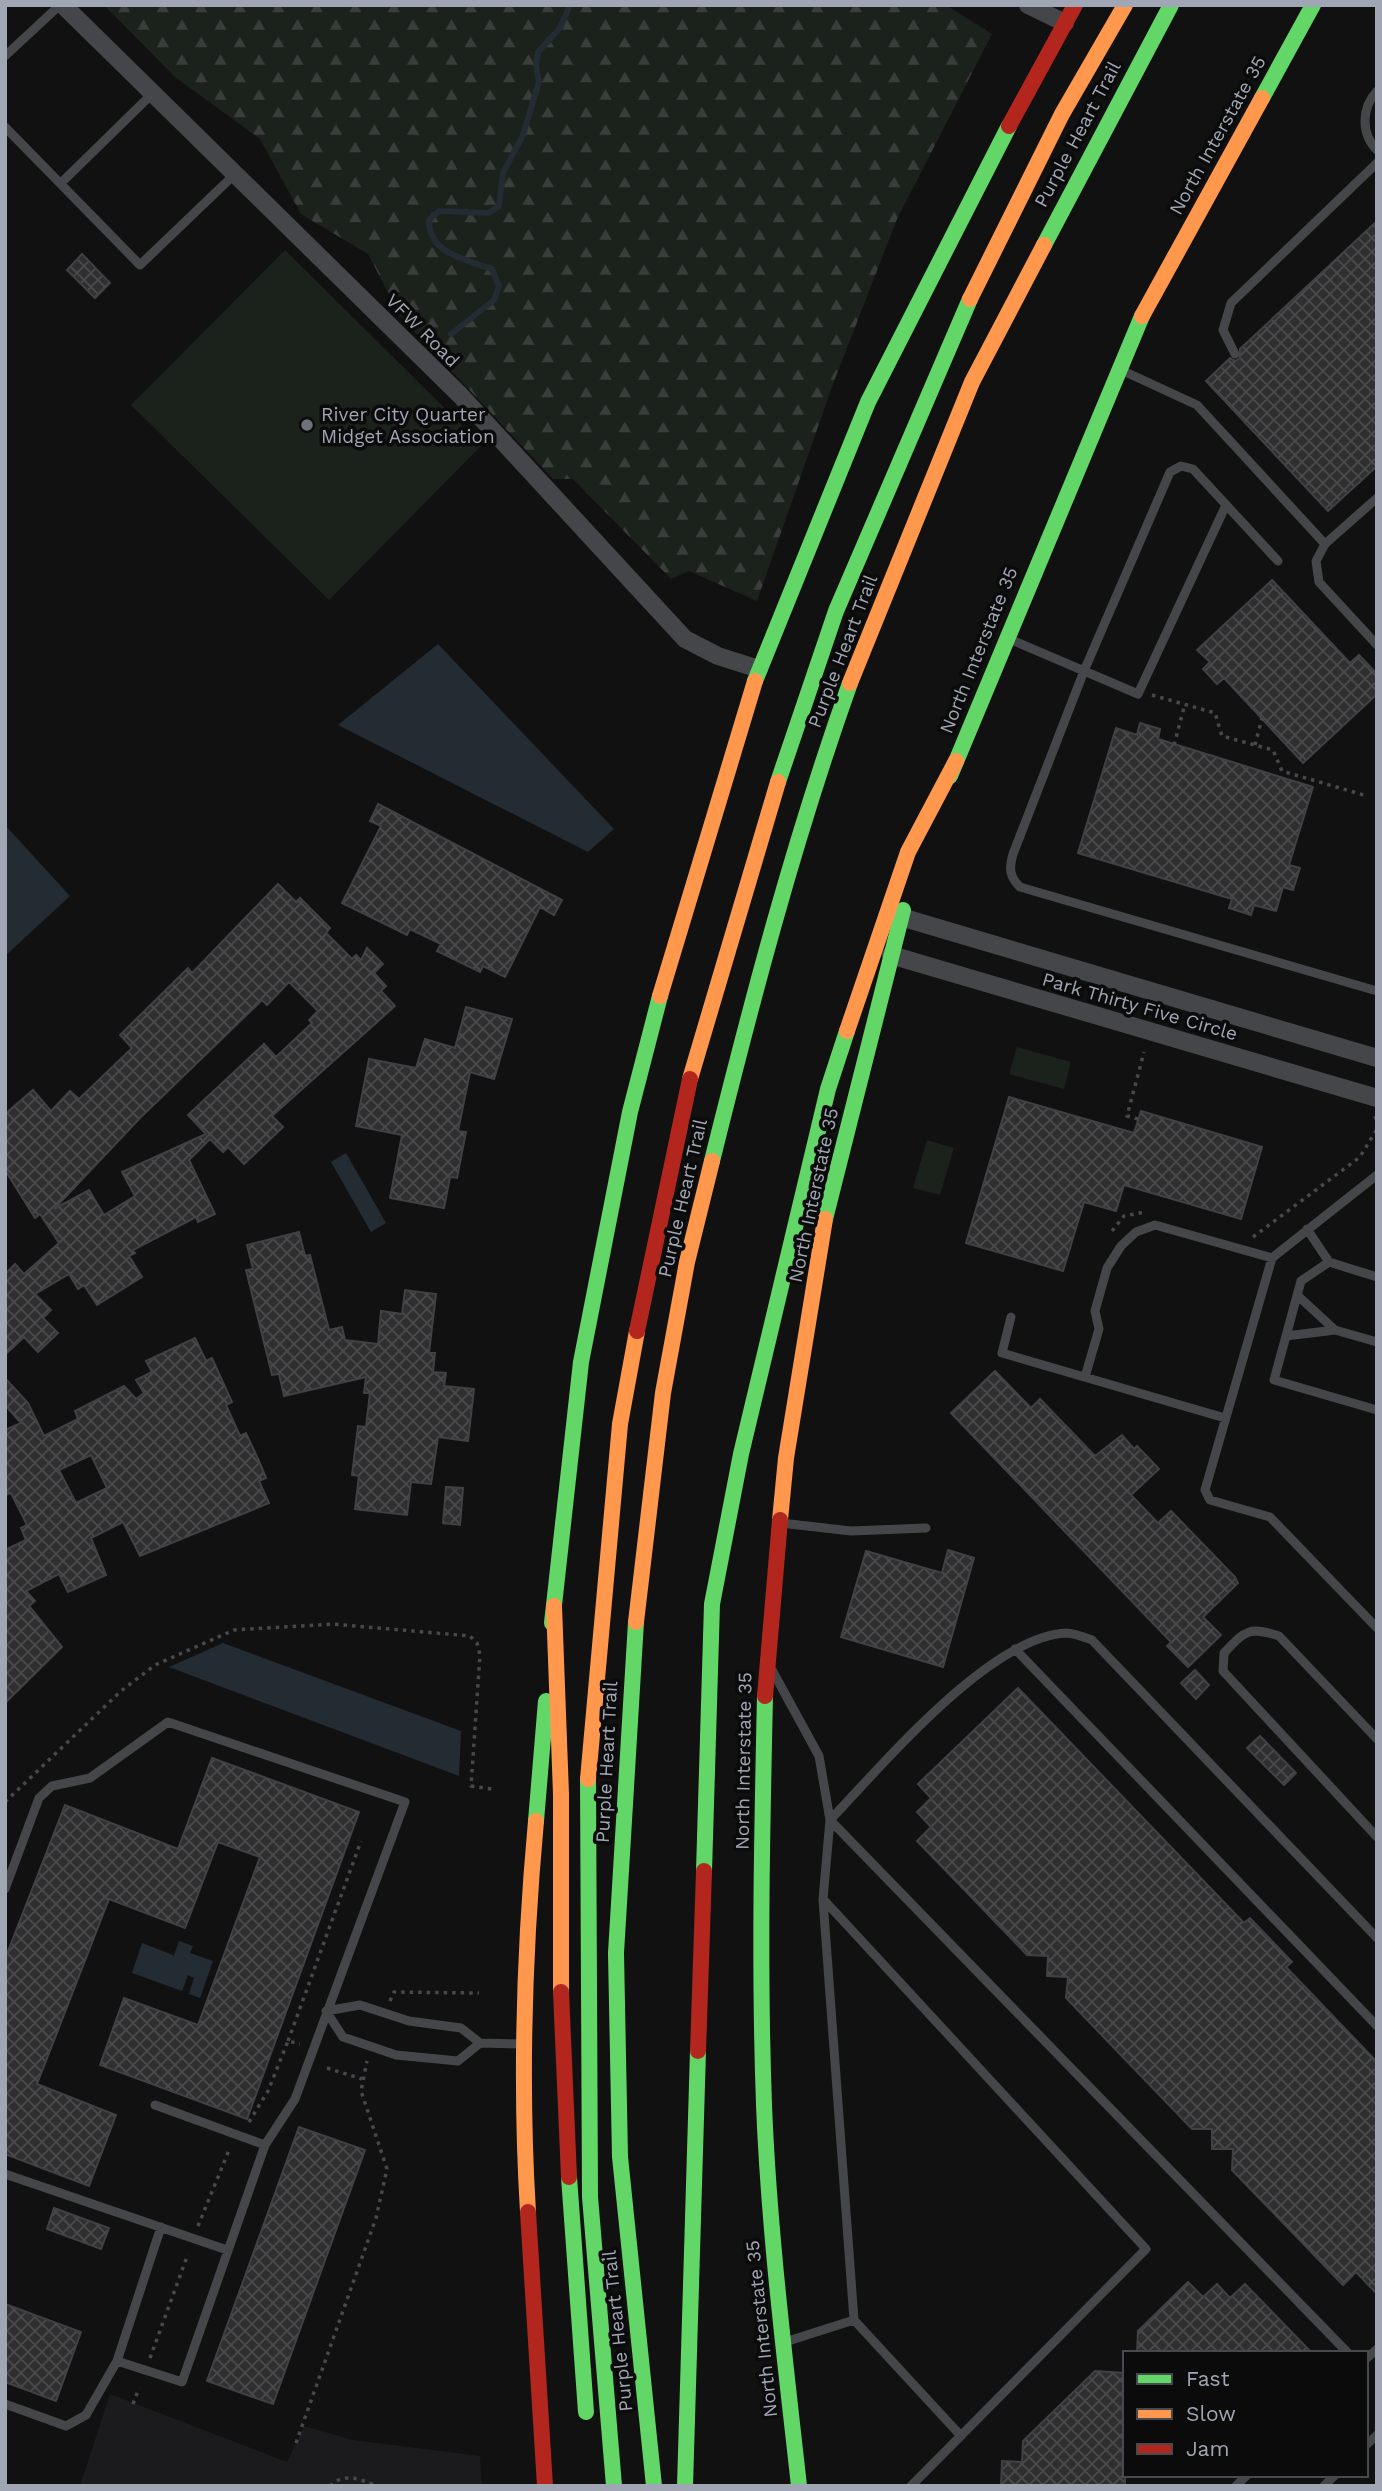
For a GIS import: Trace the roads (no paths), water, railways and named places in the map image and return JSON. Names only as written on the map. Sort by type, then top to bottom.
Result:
[{"type":"main road","points":[[545,2486],[523,2123],[525,1942],[554,1606],[582,1362],[630,1112],[663,986],[759,669],[868,402],[986,168],[1075,5]]},
{"type":"main road","name":"Purple Heart Trail","points":[[614,2486],[590,2197],[588,1776],[620,1424],[655,1234],[698,1043],[786,755],[836,611],[961,317],[1062,114],[1125,5]]},
{"type":"main road","name":"Purple Heart Trail","points":[[654,2486],[620,2157],[616,1953],[633,1650],[663,1393],[687,1262],[738,1055],[778,909],[817,776],[866,638],[972,382],[1171,5]]},
{"type":"main road","name":"North Interstate 35","points":[[799,2486],[774,2252],[764,2093],[760,1895],[766,1659],[786,1458],[823,1228],[901,917],[956,761],[1005,637],[1136,326],[1313,5]]},
{"type":"main road","points":[[685,2486],[712,1604],[747,1427],[828,1088],[908,852],[956,761]]},
{"type":"main road","points":[[554,1606],[561,1794],[559,1889],[564,2115],[588,2428]]},
{"type":"street","name":"VFW Road","points":[[62,5],[460,395],[685,639],[718,656],[759,669]]},
{"type":"street","points":[[1028,5],[1065,23]]},
{"type":"street","name":"Park Thirty Five Circle","points":[[901,917],[1377,1058]]},
{"type":"street","name":"Park Thirty Five Circle","points":[[891,955],[1376,1107]]},
{"type":"lane","points":[[5,56],[62,5]]},
{"type":"lane","points":[[1377,91],[1367,108],[1364,129],[1369,142],[1377,150]]},
{"type":"lane","points":[[61,183],[153,93]]},
{"type":"lane","points":[[5,127],[141,265],[235,174]]},
{"type":"lane","points":[[1235,354],[1223,330],[1231,303],[1377,163]]},
{"type":"lane","points":[[1118,368],[1197,405],[1325,544]]},
{"type":"lane","points":[[1278,561],[1193,469],[1181,466],[1170,472],[1084,671],[1009,866],[1012,878],[1020,887],[1377,991]]},
{"type":"lane","points":[[1377,498],[1325,544],[1316,561],[1319,582],[1377,645]]},
{"type":"lane","points":[[1005,637],[1138,694],[1226,505]]},
{"type":"lane","points":[[1377,1175],[1272,1258],[1206,1482],[1210,1500],[1270,1517],[1377,1628]]},
{"type":"lane","points":[[1085,1377],[1099,1329],[1095,1311],[1107,1268],[1121,1246],[1136,1232],[1155,1225],[1272,1258]]},
{"type":"lane","points":[[1307,1229],[1329,1262],[1377,1276]]},
{"type":"lane","points":[[1329,1262],[1301,1281],[1274,1380],[1377,1410]]},
{"type":"lane","points":[[1297,1295],[1335,1329],[1377,1342]]},
{"type":"lane","points":[[1012,1317],[1002,1353],[1225,1418]]},
{"type":"lane","points":[[1286,1336],[1335,1329]]},
{"type":"lane","points":[[779,1523],[851,1531],[926,1528]]},
{"type":"lane","points":[[1377,1739],[1279,1636],[1260,1630],[1244,1632],[1224,1653],[1223,1671],[1377,1837]]},
{"type":"lane","points":[[830,1820],[934,1712],[1016,1649],[1044,1638],[1068,1633],[1092,1640],[1377,1938]]},
{"type":"lane","points":[[1016,1649],[1377,2026]]},
{"type":"lane","points":[[766,1659],[819,1756],[830,1820],[823,1899],[854,2320],[961,2436]]},
{"type":"lane","points":[[5,1889],[39,1798],[52,1786],[90,1778],[169,1722],[405,1802],[295,2099],[265,2145],[226,2250],[182,2382],[117,2361]]},
{"type":"lane","points":[[830,1820],[1347,2351]]},
{"type":"lane","points":[[823,1899],[1146,2249],[911,2486]]},
{"type":"lane","points":[[326,2011],[360,2005],[409,2021],[461,2028],[480,2043],[524,2044]]},
{"type":"lane","points":[[326,2011],[343,2037],[396,2055],[458,2061],[480,2043]]},
{"type":"lane","points":[[155,2105],[265,2145]]},
{"type":"lane","points":[[5,2174],[226,2250]]},
{"type":"lane","points":[[5,2404],[66,2426],[86,2415],[117,2361],[161,2227]]},
{"type":"lane","points":[[783,2342],[854,2320]]},
{"type":"waterway","points":[[451,334],[494,300],[499,286],[492,269],[450,254],[442,248],[435,241],[429,220],[439,211],[489,213],[499,206],[503,173],[523,135],[539,82],[536,65],[538,52],[560,28],[570,5]]},
{"type":"place","name":"River City Quarter Midget Association","points":[[307,425]]}]
